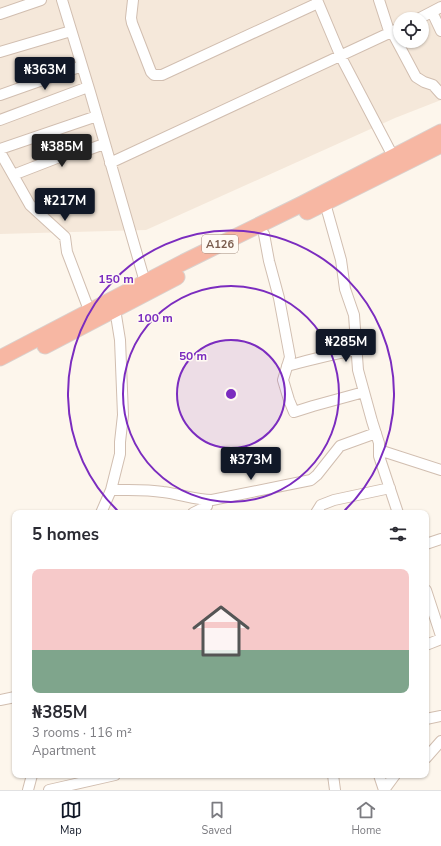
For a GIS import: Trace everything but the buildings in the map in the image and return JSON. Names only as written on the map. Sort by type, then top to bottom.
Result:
[{"type":"highway","name":"A126","points":[[0,369],[325,203],[396,162],[441,132]]},
{"type":"highway","name":"A126","points":[[0,358],[145,282],[396,162],[441,145]]},
{"type":"street","points":[[0,14],[41,0]]},
{"type":"street","points":[[62,0],[145,282]]},
{"type":"street","points":[[133,0],[131,18],[132,23],[151,72],[157,75],[162,75],[317,2],[341,57],[396,162]]},
{"type":"street","points":[[379,0],[393,29]]},
{"type":"street","points":[[436,10],[441,31]]},
{"type":"street","points":[[0,52],[71,31]]},
{"type":"street","points":[[110,163],[341,57],[393,31]]},
{"type":"street","points":[[402,48],[416,77],[433,85],[441,94]]},
{"type":"street","points":[[0,95],[82,66]]},
{"type":"street","points":[[0,120],[88,87]]},
{"type":"street","points":[[0,148],[96,116]]},
{"type":"street","points":[[13,175],[75,151],[82,152],[104,144]]},
{"type":"street","points":[[0,152],[30,205],[65,237],[67,252],[90,310]]},
{"type":"street","points":[[325,203],[341,260],[345,289],[354,315],[358,370],[379,443],[380,456],[397,510]]},
{"type":"street","points":[[264,234],[269,261],[280,298],[290,357],[284,380],[294,412],[364,392]]},
{"type":"street","points":[[102,510],[111,490],[120,454],[123,415],[120,340],[116,309]]},
{"type":"street","points":[[287,366],[357,350]]},
{"type":"street","points":[[111,490],[149,490],[207,506],[311,480],[340,446],[376,433]]},
{"type":"street","points":[[380,450],[441,470]]},
{"type":"street","points":[[318,510],[321,505],[334,500],[390,488]]},
{"type":"street","points":[[429,543],[441,539]]},
{"type":"street","points":[[429,603],[441,636]]},
{"type":"street","points":[[429,644],[441,639]]},
{"type":"street","points":[[0,700],[12,698]]},
{"type":"street","points":[[429,718],[441,716]]},
{"type":"street","points":[[429,755],[441,741]]},
{"type":"street","points":[[28,790],[31,778]]},
{"type":"street","points":[[50,790],[102,778]]},
{"type":"street","points":[[333,778],[334,790]]},
{"type":"street","points":[[380,778],[384,790]]},
{"type":"street","points":[[384,790],[393,778]]},
{"type":"shaded area","points":[[0,0],[441,0],[441,100],[395,118],[146,230],[0,234]]}]
